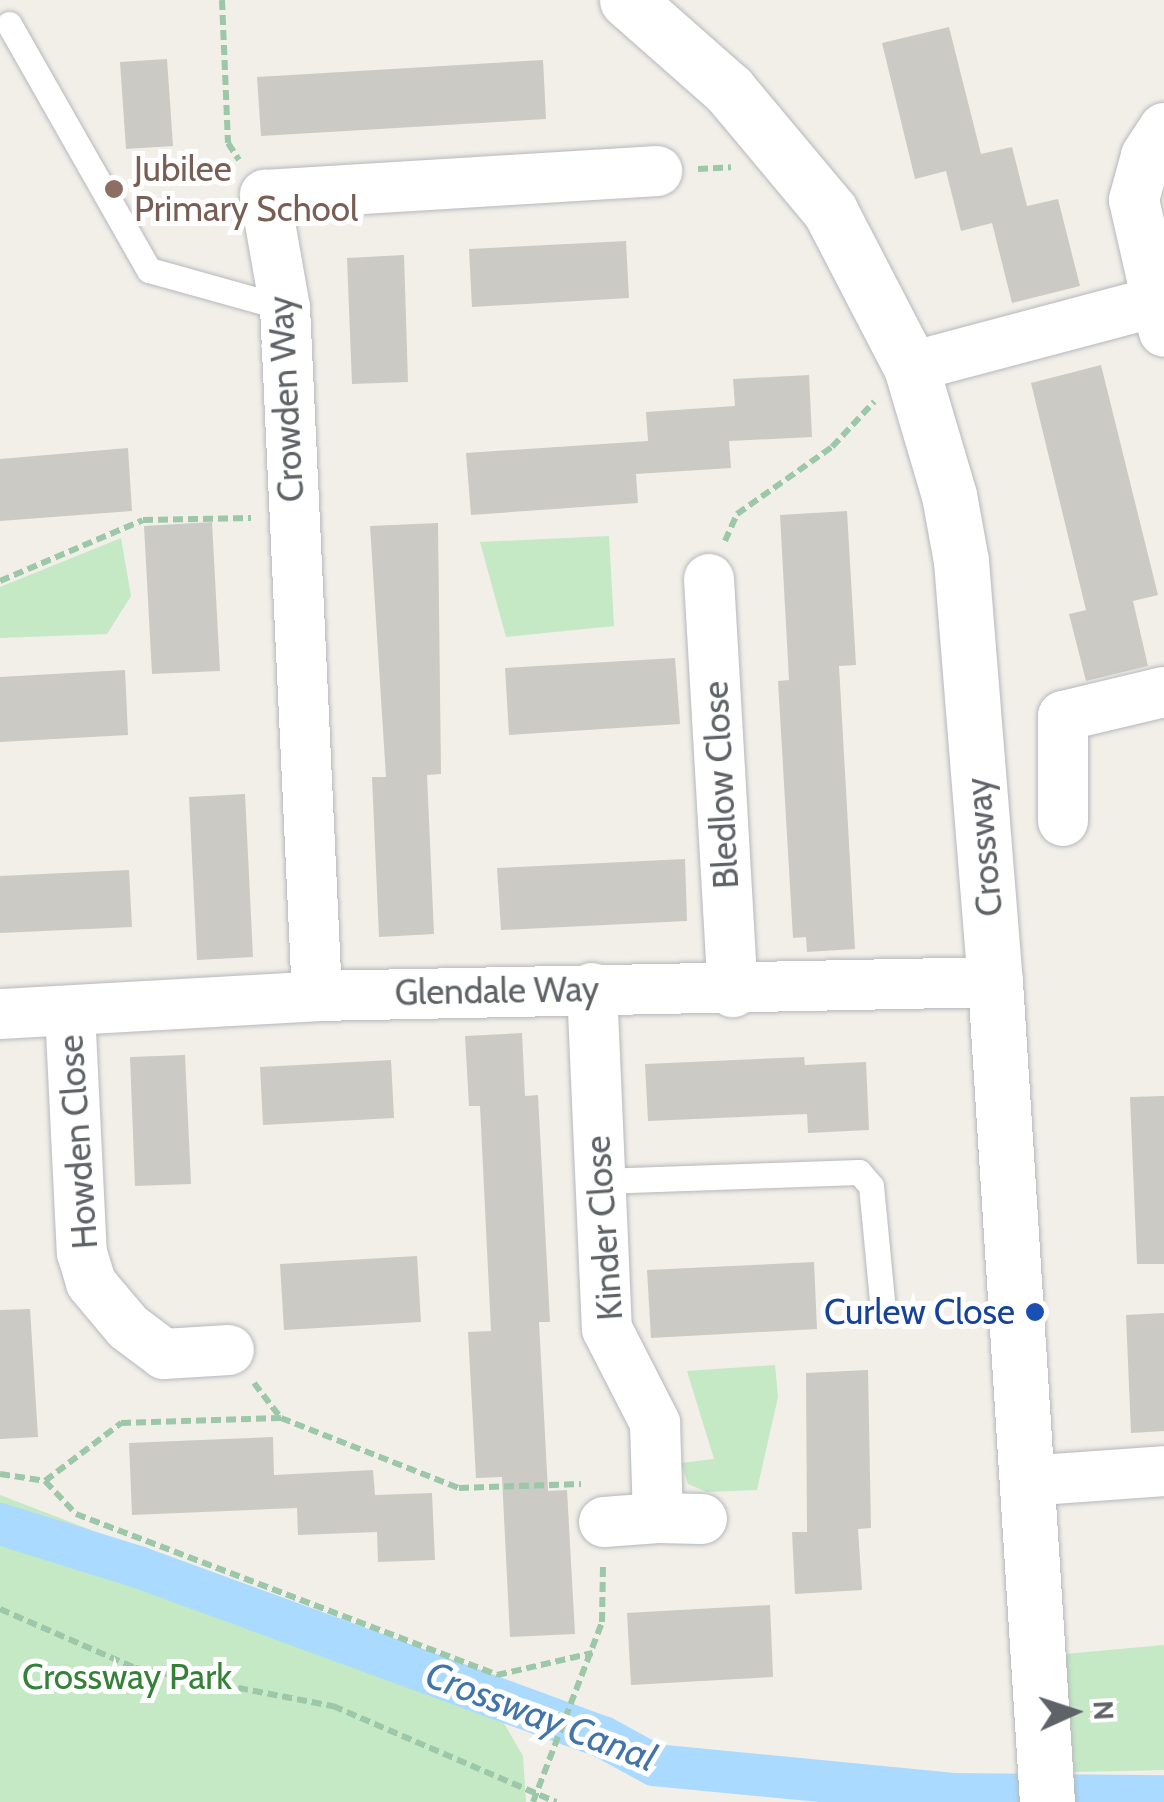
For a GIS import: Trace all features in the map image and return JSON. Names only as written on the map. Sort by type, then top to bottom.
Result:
[{"type":"street","name":"Crossway","points":[[627,0],[729,90],[796,164],[860,261],[896,381],[950,495],[961,562],[995,982],[1047,1802]]},
{"type":"street","points":[[896,381],[1160,317],[1134,200],[1146,156],[1164,128]]},
{"type":"street","name":"Crowden Way","points":[[317,996],[284,308],[265,195],[657,171]]},
{"type":"street","name":"Bledlow Close","points":[[709,579],[733,992]]},
{"type":"street","points":[[1062,822],[1062,716],[1164,692]]},
{"type":"street","name":"Glendale Way","points":[[0,1014],[317,996],[592,988],[733,992],[995,982]]},
{"type":"street","name":"Kinder Close","points":[[592,988],[606,1328],[655,1424],[680,1518],[604,1522]]},
{"type":"street","name":"Howden Close","points":[[70,1011],[82,1253],[91,1283],[128,1327],[164,1354],[230,1350]]},
{"type":"street","points":[[1026,1481],[1164,1471]]},
{"type":"lane","points":[[9,24],[149,270],[284,308]]},
{"type":"lane","points":[[600,1181],[860,1172],[871,1186],[882,1300]]},
{"type":"path","points":[[222,0],[228,143],[248,172]]},
{"type":"path","points":[[737,514],[832,446],[896,381]]},
{"type":"path","points":[[0,581],[143,520],[292,517]]},
{"type":"path","points":[[230,1350],[281,1418]]},
{"type":"path","points":[[45,1482],[121,1423],[281,1418],[459,1488],[600,1483],[604,1522],[602,1622],[585,1677],[533,1798]]},
{"type":"path","points":[[0,1474],[45,1482],[76,1514],[497,1675],[592,1652]]},
{"type":"path","points":[[0,1609],[135,1668],[332,1706],[533,1798],[556,1802]]},
{"type":"green space","points":[[609,536],[614,626],[506,637],[480,542]]},
{"type":"green space","points":[[121,538],[131,596],[107,634],[0,638],[0,587]]},
{"type":"green space","points":[[775,1365],[778,1397],[757,1490],[707,1492],[688,1484],[681,1463],[714,1459],[687,1371]]},
{"type":"green space","name":"Crossway Park","points":[[0,1495],[478,1679],[523,1756],[526,1802],[0,1802]]},
{"type":"green space","points":[[1164,1645],[1164,1770],[1074,1772],[1065,1654]]},
{"type":"building","points":[[949,27],[981,154],[1012,147],[1027,206],[1058,199],[1080,286],[1012,303],[992,223],[961,231],[946,171],[915,179],[882,43]]},
{"type":"building","points":[[167,59],[173,146],[126,149],[120,62]]},
{"type":"building","points":[[543,60],[546,119],[261,136],[257,77]]},
{"type":"building","points":[[626,241],[629,298],[472,307],[469,249]]},
{"type":"building","points":[[404,255],[408,382],[352,384],[347,258]]},
{"type":"building","points":[[1101,365],[1158,595],[1133,601],[1148,666],[1086,681],[1069,614],[1086,610],[1031,383]]},
{"type":"building","points":[[809,375],[812,437],[729,441],[731,468],[636,474],[638,503],[471,515],[466,453],[648,441],[646,412],[735,406],[733,379]]},
{"type":"building","points":[[128,448],[132,511],[0,521],[0,459]]},
{"type":"building","points":[[847,511],[856,665],[839,666],[855,949],[807,952],[806,937],[793,938],[778,681],[789,680],[780,515]]},
{"type":"building","points":[[212,522],[220,671],[152,674],[144,526]]},
{"type":"building","points":[[438,523],[441,774],[427,775],[434,934],[379,937],[372,777],[386,777],[370,526]]},
{"type":"building","points":[[675,658],[680,724],[509,735],[505,668]]},
{"type":"building","points":[[125,670],[128,735],[0,742],[0,677]]},
{"type":"building","points":[[245,794],[253,957],[197,960],[189,797]]},
{"type":"building","points":[[685,859],[687,921],[501,930],[497,868]]},
{"type":"building","points":[[129,870],[132,927],[0,933],[0,876]]},
{"type":"building","points":[[522,1033],[525,1096],[538,1095],[550,1322],[539,1322],[548,1491],[567,1490],[575,1634],[510,1637],[502,1477],[476,1478],[468,1332],[491,1331],[480,1106],[469,1106],[465,1036]]},
{"type":"building","points":[[185,1055],[191,1184],[135,1186],[130,1057]]},
{"type":"building","points":[[804,1057],[805,1065],[866,1062],[869,1130],[808,1133],[807,1114],[648,1121],[645,1064]]},
{"type":"building","points":[[391,1060],[394,1118],[263,1125],[260,1067]]},
{"type":"building","points":[[1164,1096],[1164,1264],[1137,1264],[1130,1097]]},
{"type":"building","points":[[417,1256],[421,1322],[284,1330],[280,1264]]},
{"type":"building","points":[[814,1262],[817,1329],[651,1338],[647,1270]]},
{"type":"building","points":[[30,1309],[38,1437],[0,1439],[0,1310]]},
{"type":"building","points":[[1164,1313],[1164,1431],[1131,1433],[1126,1315]]},
{"type":"building","points":[[868,1370],[871,1528],[858,1529],[862,1590],[795,1594],[792,1532],[807,1532],[806,1373]]},
{"type":"building","points":[[273,1437],[274,1475],[373,1470],[375,1495],[432,1493],[435,1560],[378,1562],[377,1532],[298,1535],[297,1508],[132,1515],[129,1443]]},
{"type":"building","points":[[770,1605],[773,1677],[631,1685],[627,1613]]},
{"type":"waterway","name":"Crossway Canal","points":[[0,1524],[138,1567],[603,1737],[654,1765],[956,1794],[1164,1796]]},
{"type":"place","name":"Jubilee Primary School","points":[[114,189]]},
{"type":"place","name":"Curlew Close","points":[[1035,1312]]}]
